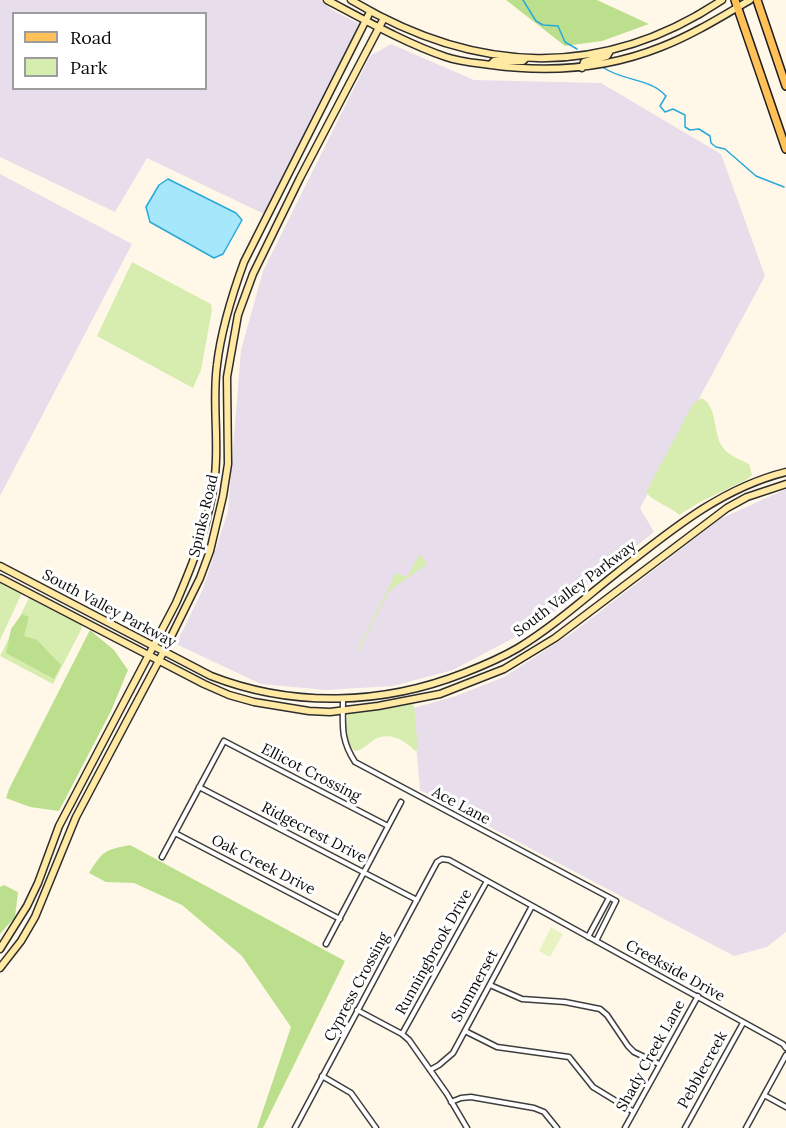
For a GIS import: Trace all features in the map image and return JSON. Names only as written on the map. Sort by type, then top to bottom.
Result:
[{"type":"main road","points":[[327,0],[447,57],[519,70],[582,68],[633,57],[662,47],[736,4],[750,0]]},
{"type":"main road","points":[[351,0],[370,12],[428,38],[451,45],[494,54],[551,59],[610,51],[638,43],[706,11],[722,0]]},
{"type":"main road","points":[[757,0],[786,86]]},
{"type":"main road","points":[[736,4],[786,149]]},
{"type":"main road","name":"Spinks Road","points":[[0,949],[27,906],[59,826],[176,603],[202,537],[215,474],[216,365],[228,313],[244,262],[370,12]]},
{"type":"main road","name":"Spinks Road","points":[[0,968],[21,941],[35,917],[64,843],[200,579],[218,522],[228,464],[227,377],[238,315],[253,274],[281,217],[384,18]]},
{"type":"main road","points":[[582,68],[584,62],[607,56],[610,51]]},
{"type":"main road","points":[[490,65],[494,61],[523,62],[526,58]]},
{"type":"main road","points":[[228,313],[238,315]]},
{"type":"main road","points":[[215,418],[228,418]]},
{"type":"main road","name":"South Valley Parkway","points":[[0,566],[212,676],[245,688],[283,697],[343,699],[378,697],[427,687],[477,668],[516,649],[548,628],[679,524],[749,484],[786,472]]},
{"type":"main road","name":"South Valley Parkway","points":[[0,578],[229,695],[254,702],[309,711],[343,710],[407,702],[440,694],[504,669],[555,638],[727,508],[756,494],[786,484]]},
{"type":"main road","points":[[679,524],[688,536]]},
{"type":"main road","points":[[28,592],[33,582]]},
{"type":"main road","points":[[477,668],[483,678]]},
{"type":"main road","points":[[83,780],[93,785]]},
{"type":"street","name":"Ace Lane","points":[[343,699],[345,747],[354,762],[615,901],[596,941]]},
{"type":"street","name":"Ellicot Crossing","points":[[199,787],[224,741],[388,826]]},
{"type":"street","points":[[162,858],[199,787]]},
{"type":"street","name":"Ridgecrest Drive","points":[[199,787],[417,900]]},
{"type":"street","points":[[326,944],[401,802]]},
{"type":"street","name":"Oak Creek Drive","points":[[175,833],[340,919]]},
{"type":"street","name":"Creekside Drive","points":[[442,859],[448,860],[698,996],[783,1044],[786,1048]]},
{"type":"street","name":"Cypress Crossing","points":[[294,1128],[437,862],[442,859]]},
{"type":"street","name":"Runningbrook Drive","points":[[402,1034],[487,881]]},
{"type":"street","points":[[588,937],[609,898]]},
{"type":"street","name":"Summerset","points":[[430,1070],[453,1053],[532,906]]},
{"type":"street","points":[[490,985],[522,999],[565,1002],[605,1011],[634,1052],[659,1064]]},
{"type":"street","name":"Shady Creek Lane","points":[[625,1128],[698,996]]},
{"type":"street","points":[[357,1010],[402,1034],[415,1048],[467,1128]]},
{"type":"street","name":"Pebblecreek","points":[[685,1128],[743,1023]]},
{"type":"street","points":[[465,1031],[497,1047],[569,1057],[593,1087],[634,1112]]},
{"type":"street","points":[[746,1128],[786,1055]]},
{"type":"street","points":[[322,1076],[351,1093],[376,1128]]},
{"type":"street","points":[[764,1095],[786,1107]]},
{"type":"street","points":[[451,1102],[471,1097],[534,1108],[544,1112],[557,1128]]},
{"type":"shaded area","points":[[0,0],[320,0],[332,10],[360,24],[264,214],[147,158],[115,212],[0,157]]},
{"type":"shaded area","points":[[391,44],[474,80],[601,83],[721,154],[765,276],[640,508],[654,532],[536,626],[453,670],[393,686],[326,690],[261,684],[176,644],[203,589],[228,511],[241,350],[263,271],[370,56]]},
{"type":"shaded area","points":[[0,174],[132,244],[0,496]]},
{"type":"shaded area","points":[[786,489],[786,932],[767,947],[734,956],[420,790],[413,708],[456,696],[504,677],[575,631],[720,519]]},
{"type":"green space","points":[[506,0],[597,0],[649,24],[602,41],[565,46]]},
{"type":"green space","points":[[132,262],[211,304],[212,310],[201,370],[193,388],[97,336]]},
{"type":"green space","points":[[701,398],[707,402],[713,414],[720,443],[732,456],[749,464],[752,475],[679,515],[646,492],[693,404]]},
{"type":"green space","points":[[421,555],[427,564],[389,591],[356,652],[396,573],[407,577]]},
{"type":"green space","points":[[0,582],[22,593],[0,640]]},
{"type":"green space","points":[[30,596],[81,624],[82,628],[53,684],[0,656]]},
{"type":"green space","points":[[22,614],[29,617],[24,636],[37,640],[61,665],[54,679],[6,653],[11,629]]},
{"type":"green space","points":[[90,630],[114,650],[128,670],[111,711],[59,811],[30,807],[6,798],[9,789]]},
{"type":"green space","points":[[413,704],[418,750],[415,751],[400,740],[389,736],[377,738],[364,748],[355,751],[352,748],[346,734],[348,713]]},
{"type":"green space","points":[[130,845],[345,961],[263,1128],[257,1128],[291,1027],[242,956],[182,905],[134,883],[106,882],[89,873],[105,853]]},
{"type":"green space","points":[[4,885],[18,892],[15,917],[0,934],[0,887]]},
{"type":"green space","points":[[551,927],[563,934],[550,957],[539,951]]},
{"type":"water","points":[[168,179],[236,213],[242,220],[223,254],[214,258],[150,222],[146,207],[159,185]]},
{"type":"waterway","points":[[523,0],[536,21],[543,25],[558,26],[565,42],[577,49]]},
{"type":"waterway","points":[[604,68],[660,90],[666,96],[660,106],[665,112],[673,109],[685,115],[685,127],[690,130],[699,129],[710,136],[711,143],[725,149],[756,176],[784,187]]}]
